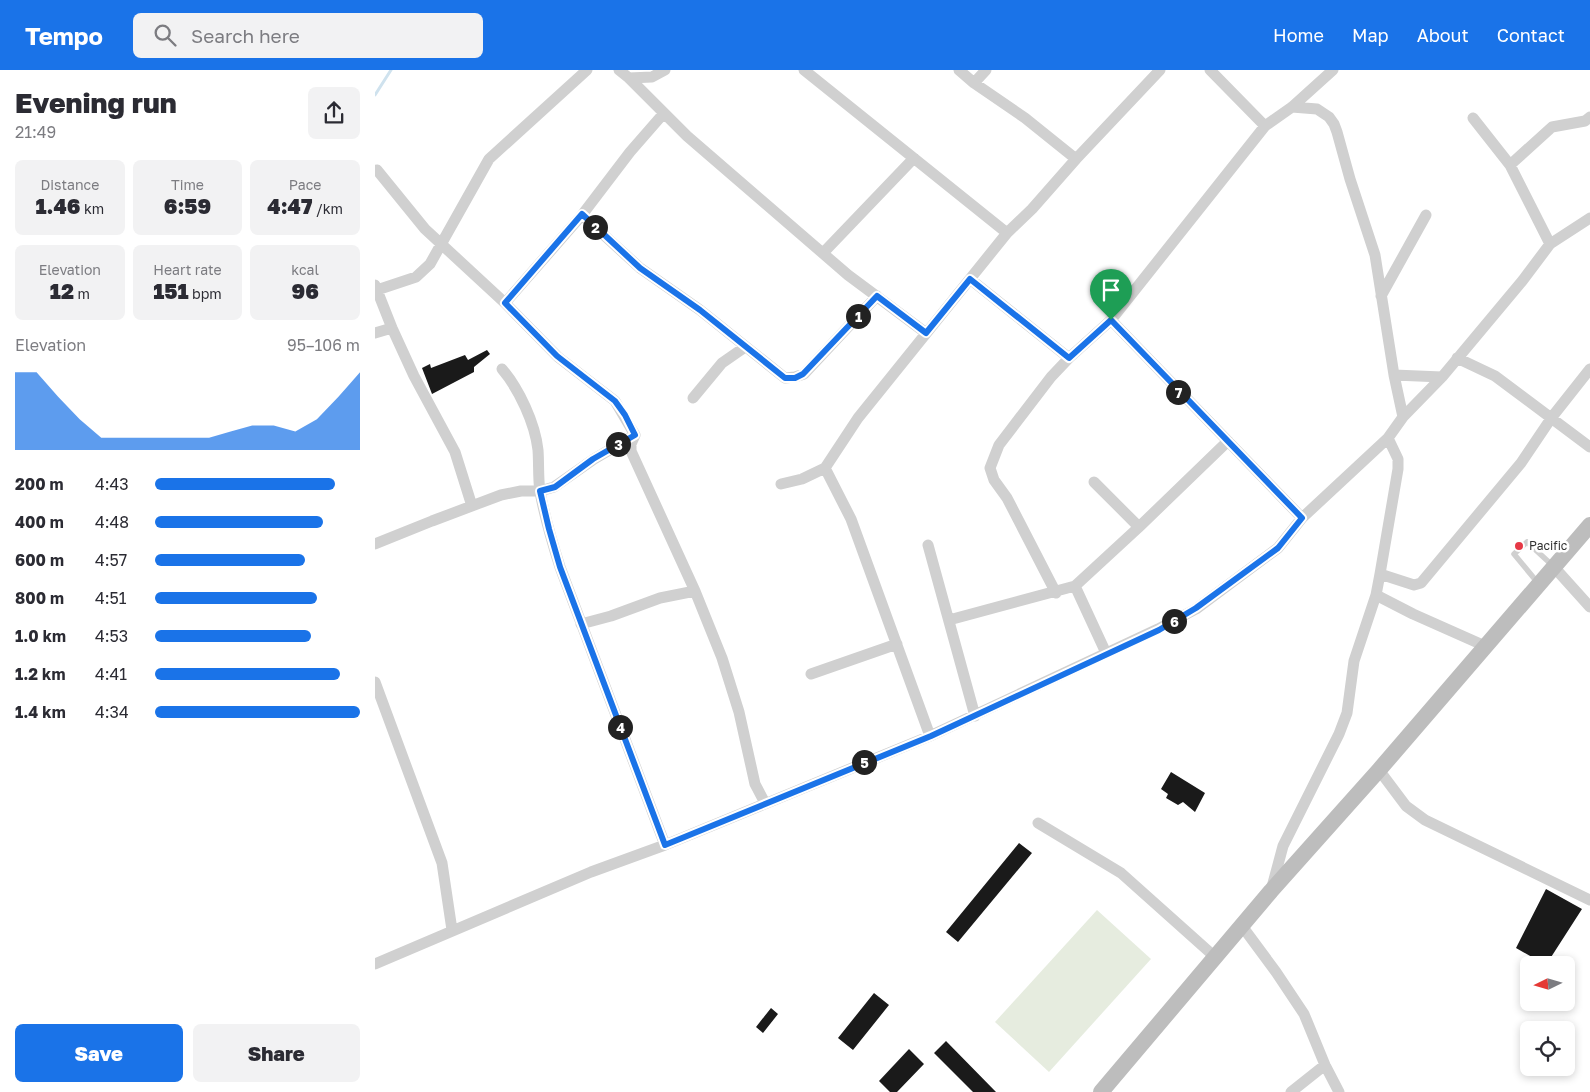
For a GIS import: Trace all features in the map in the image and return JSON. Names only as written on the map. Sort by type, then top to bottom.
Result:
[{"type":"main road","points":[[1104,1091],[1271,891],[1379,770],[1538,583],[1590,525]]},
{"type":"street","points":[[472,506],[455,452],[414,376],[376,288],[416,277],[430,264],[489,159],[587,70]]},
{"type":"street","points":[[619,70],[687,136],[823,253],[926,333]]},
{"type":"street","points":[[629,78],[652,77],[665,70]]},
{"type":"street","points":[[804,70],[1007,233]]},
{"type":"street","points":[[959,70],[974,83],[1025,118],[1076,159]]},
{"type":"street","points":[[974,83],[986,70]]},
{"type":"street","points":[[781,484],[803,479],[825,468],[858,418],[1007,233],[1032,209],[1159,70]]},
{"type":"street","points":[[1210,70],[1265,126]]},
{"type":"street","points":[[1056,593],[1007,498],[994,480],[990,468],[999,445],[1051,377],[1111,320],[1265,126],[1292,107],[1333,70]]},
{"type":"street","points":[[648,97],[652,77]]},
{"type":"street","points":[[1292,107],[1317,109],[1329,117],[1334,124],[1375,255],[1394,375],[1403,417]]},
{"type":"street","points":[[505,303],[582,214],[630,152],[664,113]]},
{"type":"street","points":[[1473,118],[1510,165],[1550,244]]},
{"type":"street","points":[[1510,165],[1552,127],[1589,122]]},
{"type":"street","points":[[823,253],[914,158]]},
{"type":"street","points":[[377,170],[425,229],[505,303],[557,356],[615,401],[625,415],[635,435]]},
{"type":"street","points":[[582,214],[640,268],[700,310],[785,378],[795,378],[803,374],[877,296]]},
{"type":"street","points":[[1381,296],[1426,215]]},
{"type":"street","points":[[375,964],[591,872],[665,845],[931,736],[1159,630],[1196,608],[1278,548],[1302,518],[1388,438],[1403,417],[1442,377],[1523,280],[1550,244],[1590,218]]},
{"type":"street","points":[[970,279],[1069,358]]},
{"type":"street","points":[[1111,320],[1188,402],[1302,518]]},
{"type":"street","points":[[375,333],[392,328]]},
{"type":"street","points":[[693,398],[722,363],[745,347]]},
{"type":"street","points":[[1457,358],[1495,376],[1590,447]]},
{"type":"street","points":[[502,369],[514,383],[531,422],[538,448],[540,491],[560,567],[665,845]]},
{"type":"street","points":[[1381,574],[1414,586],[1421,583],[1521,463],[1552,417],[1590,369]]},
{"type":"street","points":[[1394,375],[1442,377]]},
{"type":"street","points":[[375,544],[501,495],[521,491],[540,491],[555,487],[593,459],[635,435]]},
{"type":"street","points":[[635,435],[631,444],[631,451],[695,591],[722,658],[736,703],[755,784],[765,803]]},
{"type":"street","points":[[1271,891],[1283,846],[1339,734],[1347,713],[1354,661],[1376,596],[1381,574],[1398,469],[1398,459],[1388,438]]},
{"type":"street","points":[[949,620],[1056,593],[1075,586],[1228,441]]},
{"type":"street","points":[[825,468],[851,520],[931,736]]},
{"type":"street","points":[[1094,482],[1139,527]]},
{"type":"street","points":[[928,545],[975,716]]},
{"type":"street","points":[[1554,567],[1590,607]]},
{"type":"street","points":[[1075,586],[1106,653]]},
{"type":"street","points":[[581,624],[611,616],[660,598],[695,591]]},
{"type":"street","points":[[1376,596],[1485,646]]},
{"type":"street","points":[[811,674],[897,644]]},
{"type":"street","points":[[375,682],[442,863],[453,930]]},
{"type":"street","points":[[1379,770],[1406,806],[1425,820],[1590,900]]},
{"type":"street","points":[[1038,823],[1121,872],[1215,958]]},
{"type":"street","points":[[1242,926],[1304,1014],[1325,1065],[1339,1092]]},
{"type":"street","points":[[1291,1092],[1325,1065]]},
{"type":"lane","points":[[1538,583],[1514,554],[1527,542],[1554,567]]},
{"type":"shaded area","points":[[1097,910],[1151,959],[1049,1072],[995,1022]]},
{"type":"building","points":[[487,350],[490,354],[474,367],[474,372],[432,394],[422,368],[430,364],[431,368],[465,355],[468,360]]},
{"type":"building","points":[[1171,772],[1205,793],[1195,812],[1183,802],[1178,805],[1166,798],[1168,794],[1161,789]]},
{"type":"building","points":[[1019,843],[1032,853],[958,942],[946,932]]},
{"type":"building","points":[[1546,889],[1582,909],[1552,956],[1530,956],[1516,948]]},
{"type":"building","points":[[874,993],[889,1005],[853,1050],[838,1038]]},
{"type":"building","points":[[771,1008],[778,1014],[763,1033],[756,1027]]},
{"type":"building","points":[[946,1041],[996,1092],[973,1092],[934,1053]]},
{"type":"building","points":[[909,1049],[924,1064],[897,1092],[890,1092],[879,1081]]},
{"type":"waterway","points":[[375,95],[391,70]]},
{"type":"place","name":"Pacific","points":[[1519,546]]},
{"type":"route","points":[[582,214],[640,268],[700,310],[785,378],[795,378],[803,374],[877,296],[926,333],[970,279],[1069,358],[1111,320],[1188,402],[1302,518],[1278,548],[1196,608],[1159,630],[931,736],[665,845],[560,567],[540,491],[555,487],[593,459],[635,435],[625,415],[615,401],[557,356],[505,303],[582,214]]}]
